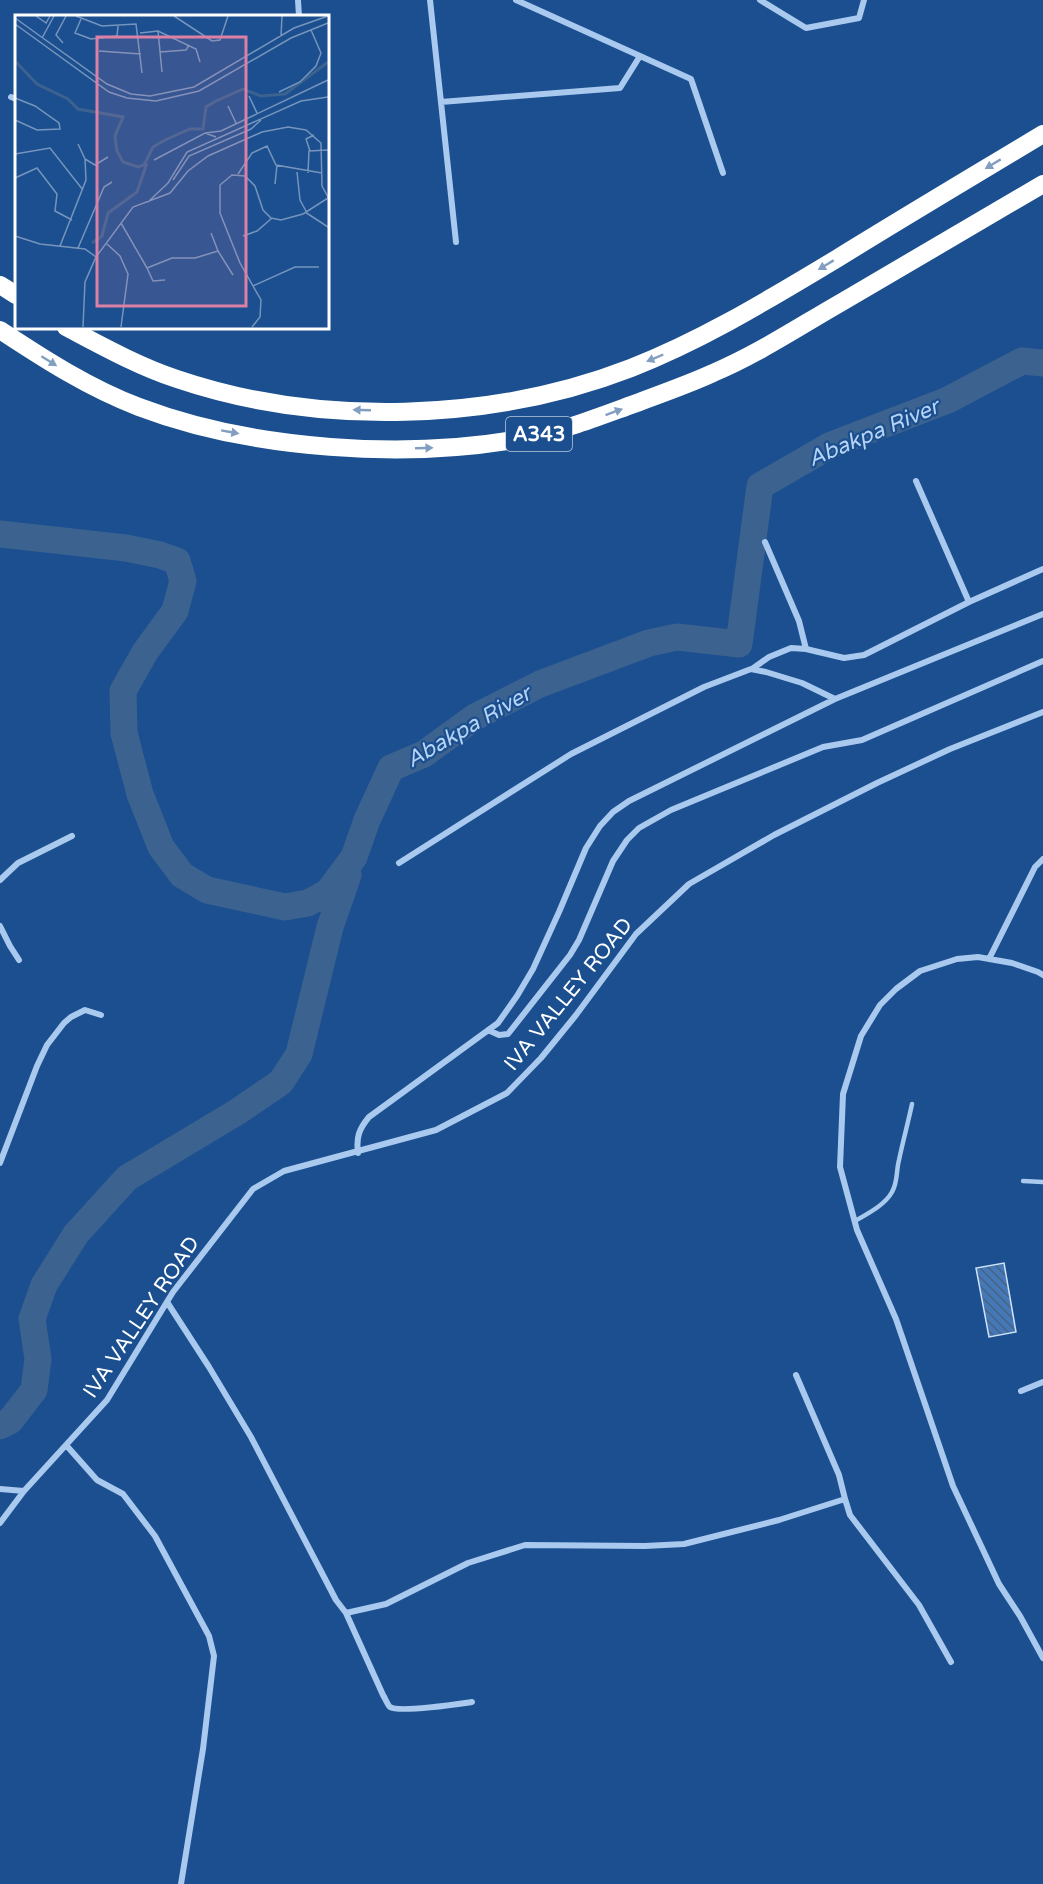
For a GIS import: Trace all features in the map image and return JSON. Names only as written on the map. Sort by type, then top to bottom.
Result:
[{"type":"highway","name":"A343","points":[[68,328],[122,357],[175,379],[238,397],[304,407],[367,411],[440,410],[505,402],[571,388],[630,368],[681,347],[728,323],[1043,134]]},
{"type":"highway","name":"A343","points":[[0,330],[79,380],[139,407],[207,428],[277,441],[346,447],[411,449],[471,447],[528,437],[587,422],[715,373],[775,341],[1043,183]]},
{"type":"highway","points":[[0,285],[15,294]]},
{"type":"street","points":[[298,0],[299,15]]},
{"type":"street","points":[[430,0],[456,242]]},
{"type":"street","points":[[516,0],[691,79],[723,173]]},
{"type":"street","points":[[760,0],[806,28],[859,18],[864,0]]},
{"type":"street","points":[[441,102],[620,88],[640,56]]},
{"type":"street","points":[[916,481],[969,602]]},
{"type":"street","points":[[765,542],[799,621],[806,649]]},
{"type":"street","points":[[399,863],[571,754],[704,687],[751,669],[769,657],[791,648],[844,658],[864,654],[969,602],[1043,569]]},
{"type":"street","points":[[358,1153],[359,1128],[369,1117],[498,1023],[533,969],[586,848],[600,826],[613,812],[629,801],[834,699],[1043,614]]},
{"type":"street","points":[[488,1030],[499,1035],[508,1034],[570,955],[579,940],[613,861],[627,840],[639,828],[671,810],[823,747],[862,740],[1043,661]]},
{"type":"street","points":[[751,669],[802,683],[834,699]]},
{"type":"street","name":"IVA VALLEY ROAD","points":[[0,1523],[24,1491],[106,1400],[166,1302],[253,1189],[284,1171],[358,1153],[436,1130],[507,1093],[541,1058],[576,1015],[636,934],[689,884],[774,835],[877,783],[950,749],[1043,712]]},
{"type":"street","points":[[0,880],[18,863],[72,836]]},
{"type":"street","points":[[989,959],[1035,867],[1043,859]]},
{"type":"street","points":[[0,926],[19,960]]},
{"type":"street","points":[[1043,975],[1012,963],[978,957],[957,959],[920,971],[880,1005],[861,1036],[843,1094],[840,1167],[855,1221],[896,1319],[953,1486],[999,1584],[1043,1658]]},
{"type":"street","points":[[0,1163],[37,1066],[56,1032],[71,1017],[85,1010],[101,1015]]},
{"type":"street","points":[[166,1302],[251,1437],[336,1600],[346,1613],[390,1706],[410,1709],[472,1702]]},
{"type":"street","points":[[796,1375],[839,1475],[850,1515],[919,1605],[951,1662]]},
{"type":"street","points":[[1021,1391],[1043,1382]]},
{"type":"street","points":[[66,1446],[97,1480],[123,1494],[155,1536],[209,1636],[214,1656],[203,1749],[181,1884]]},
{"type":"street","points":[[0,1490],[24,1491]]},
{"type":"street","points":[[346,1613],[386,1604],[468,1563],[525,1545],[684,1544],[779,1520],[845,1499]]},
{"type":"lane","points":[[855,1221],[880,1206],[892,1194],[912,1104]]},
{"type":"lane","points":[[1023,1181],[1043,1182]]},
{"type":"building","points":[[1004,1263],[1016,1332],[989,1337],[976,1268]]},
{"type":"waterway","name":"Abakpa River","points":[[0,534],[126,548],[177,561],[183,581],[175,611],[145,652],[123,691],[124,733],[140,794],[161,847],[182,875],[207,890],[285,907],[308,903],[328,892],[354,857],[367,820],[391,768],[424,754],[475,717],[540,684],[649,643],[677,637],[739,644],[760,486],[831,445],[948,400],[1022,361],[1043,363]]},
{"type":"waterway","points":[[0,1426],[10,1421],[34,1390],[38,1359],[32,1319],[44,1285],[76,1234],[127,1178],[237,1112],[281,1082],[299,1054],[330,927],[348,875]]}]
